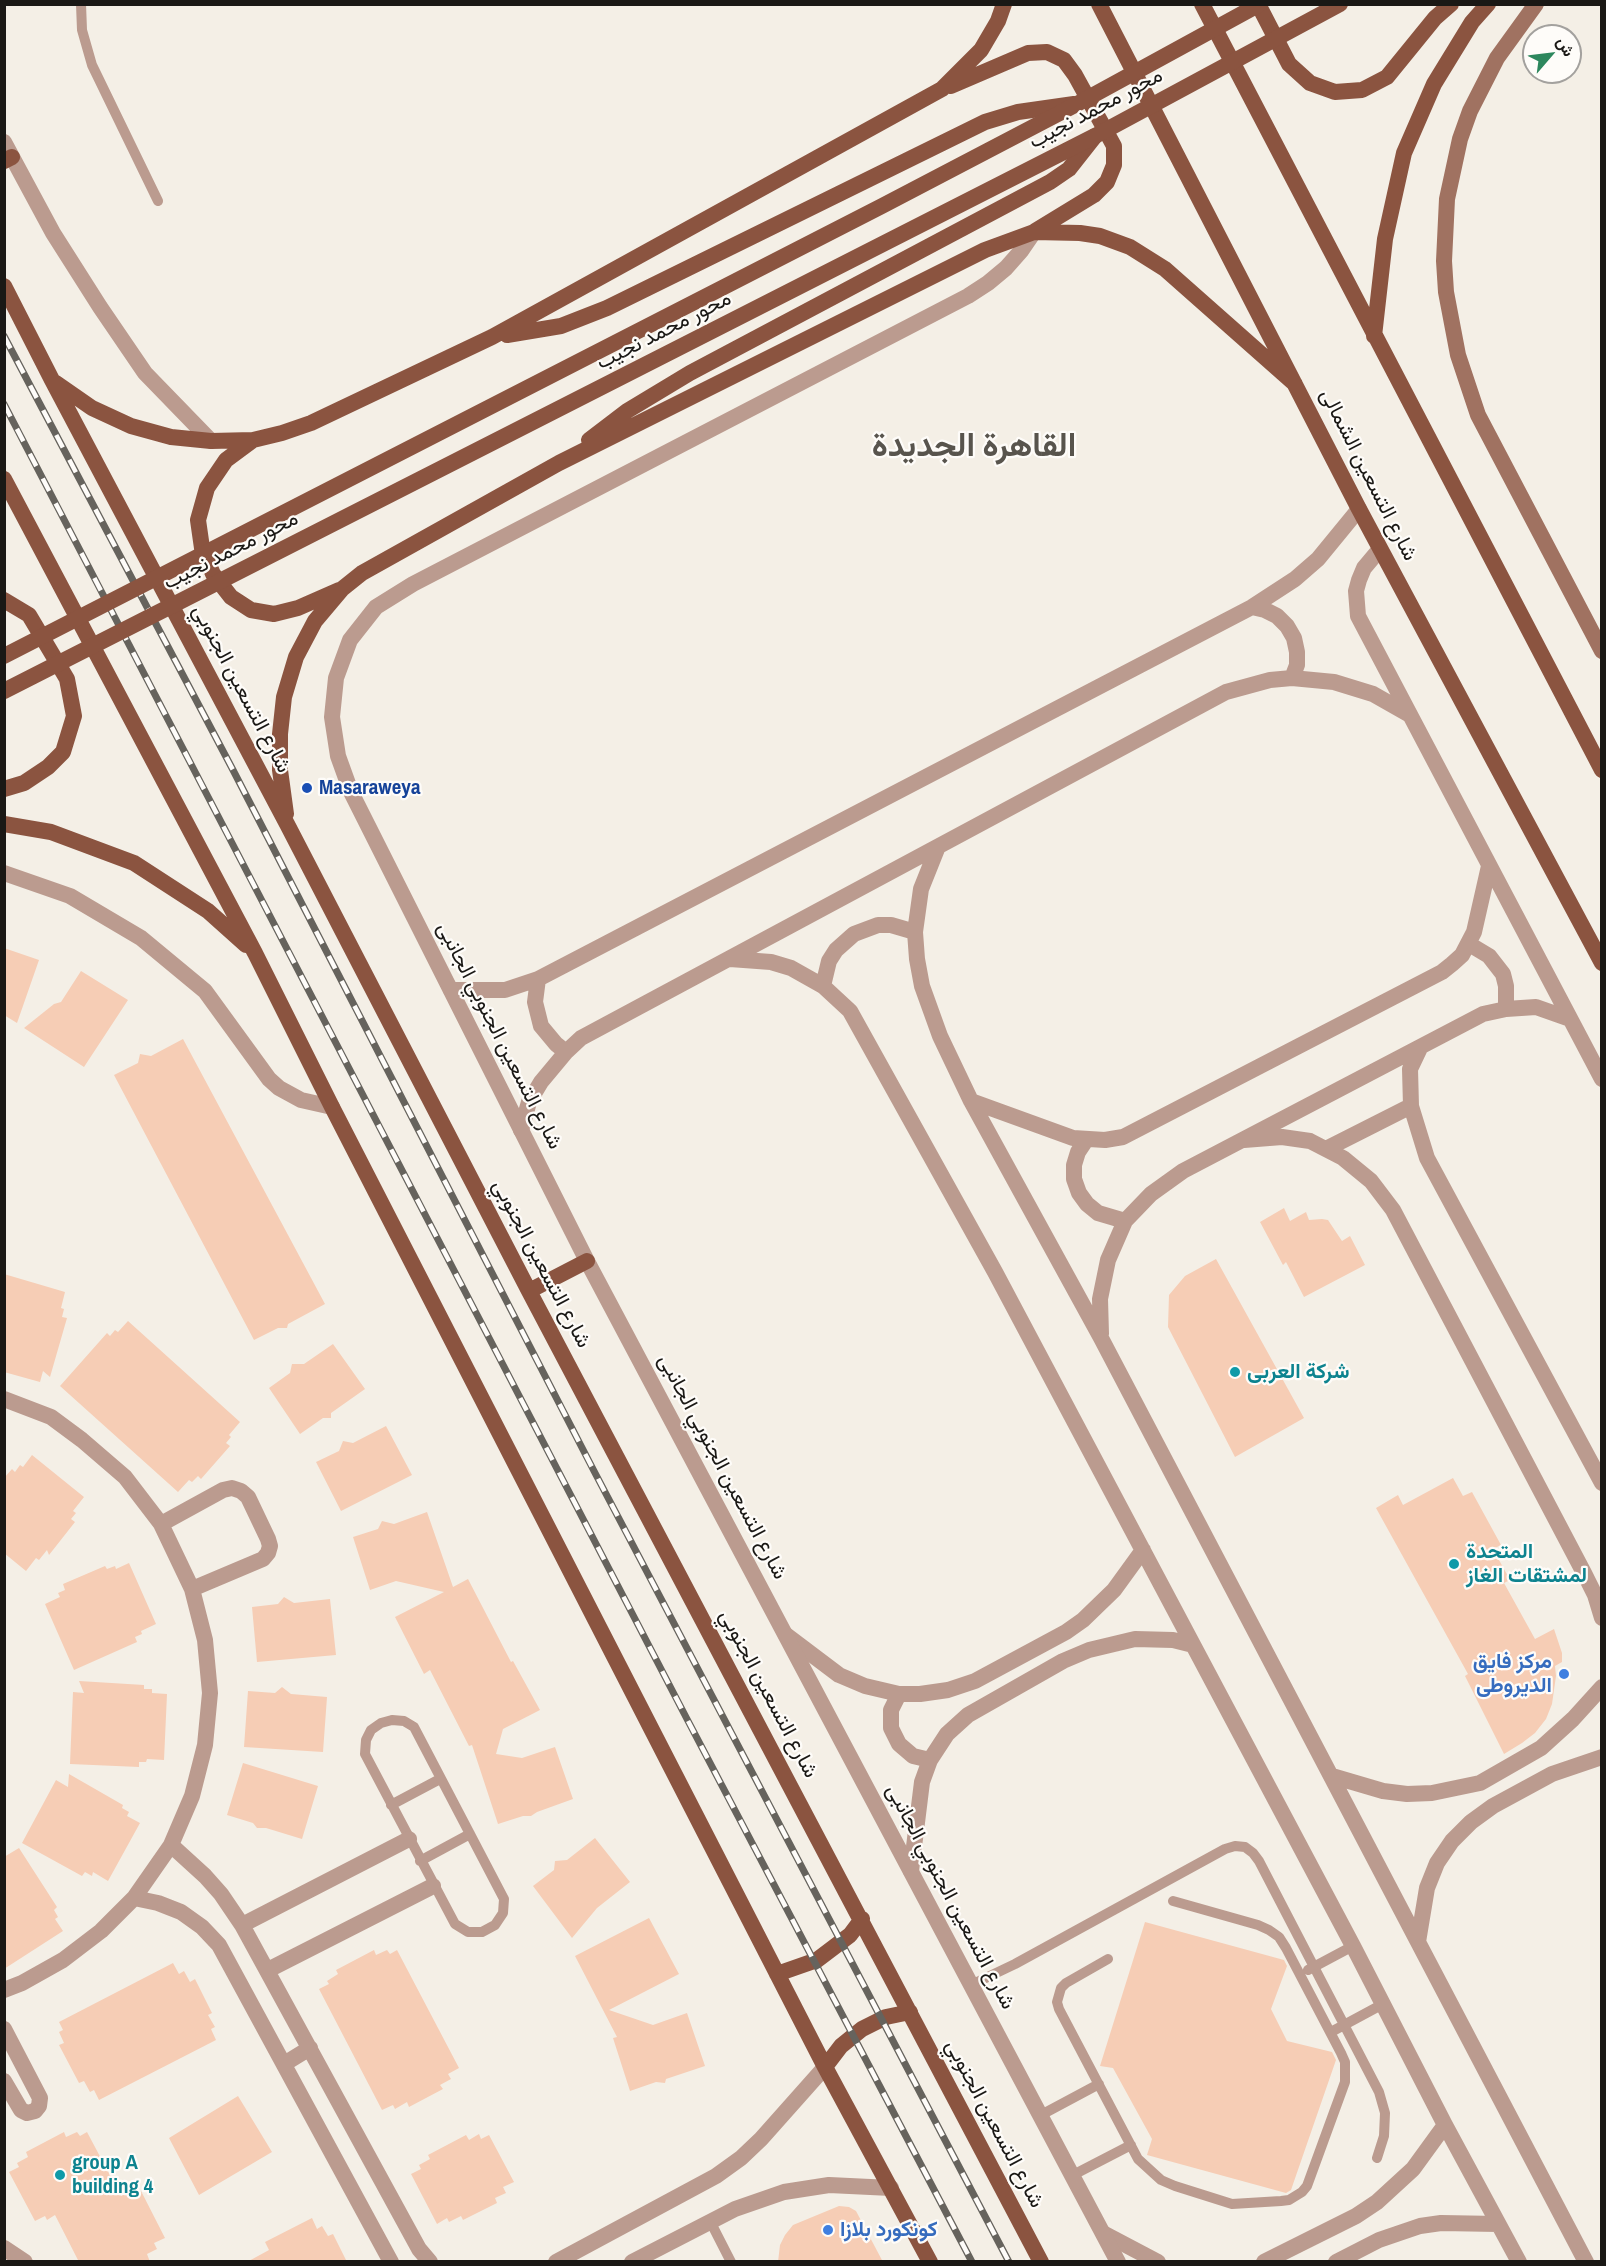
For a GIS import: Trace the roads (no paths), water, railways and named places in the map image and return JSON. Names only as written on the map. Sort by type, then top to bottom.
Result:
[{"type":"main road","points":[[942,89],[981,50],[998,21],[1004,4]]},
{"type":"main road","name":"شارع التسعين الشمالى","points":[[1099,4],[1359,509],[1602,963]]},
{"type":"main road","points":[[1202,4],[1602,770]]},
{"type":"main road","points":[[1259,4],[1289,64],[1310,83],[1335,92],[1362,90],[1387,77],[1435,18],[1451,4]]},
{"type":"main road","name":"محور محمد نجيب","points":[[4,656],[1077,104],[1259,4]]},
{"type":"main road","name":"محور محمد نجيب","points":[[4,692],[1095,136],[1341,4]]},
{"type":"main road","points":[[1374,336],[1385,239],[1404,153],[1434,84],[1472,22],[1488,4]]},
{"type":"main road","points":[[1536,4],[1497,58],[1483,84],[1460,139],[1448,199],[1444,251],[1446,292],[1458,355],[1479,415],[1602,651]]},
{"type":"main road","points":[[52,380],[92,408],[131,426],[171,437],[211,441],[253,440],[282,433],[311,423],[492,337],[942,89],[1029,53],[1047,52],[1064,60],[1075,75],[1114,146],[1114,165],[1107,182],[1094,195],[1034,232],[985,250],[559,463],[384,559],[342,589],[315,621],[296,657],[284,697],[280,734],[280,770],[287,824]]},
{"type":"main road","points":[[492,337],[561,326],[607,308],[985,122],[1018,112],[1077,104]]},
{"type":"main road","points":[[559,463],[627,411],[690,373],[1050,182],[1069,169],[1095,136]]},
{"type":"main road","points":[[1034,232],[1080,233],[1100,236],[1130,246],[1165,269],[1295,384]]},
{"type":"main road","name":"شارع التسعين الجنوبي","points":[[4,286],[529,1291],[1041,2262]]},
{"type":"main road","points":[[253,440],[226,460],[207,488],[198,520],[202,548],[213,574],[231,597],[251,609],[274,614],[298,608],[342,589]]},
{"type":"main road","points":[[4,479],[255,952],[332,1107],[777,1974],[930,2262]]},
{"type":"main road","points":[[4,600],[29,615],[67,680],[74,716],[63,752],[48,767],[24,783],[4,789]]},
{"type":"main road","points":[[4,824],[51,832],[134,863],[208,910],[255,952]]},
{"type":"main road","points":[[529,1291],[587,1261]]},
{"type":"main road","points":[[777,1974],[816,1960],[850,1935],[862,1920]]},
{"type":"main road","points":[[825,2067],[841,2046],[862,2029],[886,2017],[910,2012]]},
{"type":"street","points":[[7,153],[53,234],[99,307],[145,373],[211,441]]},
{"type":"street","name":"شارع التسعين الجنوبي الجانبى","points":[[1034,232],[1006,268],[968,296],[423,579],[376,607],[350,640],[336,678],[332,717],[338,756],[351,792],[587,1261],[1118,2262]]},
{"type":"street","points":[[451,990],[505,990],[538,979],[1252,607],[1295,579],[1318,559],[1359,509]]},
{"type":"street","points":[[1380,549],[1368,563],[1359,580],[1356,591],[1358,616],[1602,1079]]},
{"type":"street","points":[[1252,607],[1271,613],[1287,626],[1294,638],[1297,665],[1292,678]]},
{"type":"street","points":[[521,1130],[529,1102],[540,1082],[581,1038],[1226,692],[1258,683],[1292,678],[1334,682],[1354,687],[1392,703],[1410,715]]},
{"type":"street","points":[[937,849],[921,889],[915,932],[922,986],[940,1036],[971,1101],[1101,1338],[1586,2262]]},
{"type":"street","points":[[971,1101],[1086,1140],[1123,1137],[1442,972],[1462,955],[1469,944],[1476,926],[1489,866]]},
{"type":"street","points":[[4,873],[69,896],[141,938],[205,990],[265,1074],[279,1088],[301,1100],[332,1107]]},
{"type":"street","points":[[824,986],[827,967],[836,950],[854,934],[878,926],[891,925],[915,932]]},
{"type":"street","points":[[1469,944],[1489,956],[1503,974],[1507,998],[1506,1009]]},
{"type":"street","points":[[730,959],[771,962],[791,968],[824,986],[850,1011],[995,1272],[1519,2262]]},
{"type":"street","points":[[538,979],[535,1002],[541,1026],[566,1052]]},
{"type":"street","points":[[1101,1338],[1100,1299],[1108,1260],[1125,1221],[1151,1194],[1183,1171],[1483,1014],[1506,1009],[1536,1007],[1570,1019]]},
{"type":"street","points":[[1420,1048],[1410,1069],[1411,1106],[1427,1158],[1602,1483]]},
{"type":"street","points":[[1326,1149],[1411,1106]]},
{"type":"street","points":[[1244,1140],[1282,1137],[1310,1141],[1343,1158],[1371,1181],[1393,1210],[1584,1573],[1595,1595],[1602,1618]]},
{"type":"street","points":[[1086,1140],[1078,1152],[1074,1165],[1074,1179],[1079,1192],[1087,1204],[1098,1213],[1125,1221]]},
{"type":"street","points":[[4,1399],[51,1417],[82,1440],[125,1477],[161,1524],[192,1589],[205,1640],[210,1693],[205,1745],[192,1796],[171,1845],[134,1898],[101,1931],[63,1960],[22,1983],[4,1990]]},
{"type":"street","points":[[161,1524],[223,1490],[232,1488],[248,1497],[268,1539],[270,1546],[268,1553],[263,1558],[192,1589]]},
{"type":"street","points":[[786,1635],[839,1674],[865,1686],[899,1694],[948,1690],[975,1681],[1066,1632],[1091,1613],[1114,1590],[1143,1550]]},
{"type":"street","points":[[912,1871],[922,1782],[930,1760],[947,1734],[968,1715],[1064,1661],[1089,1650],[1117,1642],[1144,1639],[1173,1640],[1193,1645]]},
{"type":"street","points":[[1332,1776],[1383,1791],[1407,1794],[1448,1791],[1480,1783],[1541,1748],[1573,1719],[1602,1687]]},
{"type":"street","points":[[899,1694],[891,1710],[891,1728],[899,1744],[913,1756],[930,1760]]},
{"type":"street","points":[[1602,1700],[1602,1707]]},
{"type":"street","points":[[1418,1942],[1427,1888],[1437,1863],[1452,1841],[1471,1822],[1493,1806],[1552,1774],[1602,1757]]},
{"type":"street","points":[[242,1925],[409,1839]]},
{"type":"street","points":[[171,1845],[205,1876],[242,1925],[424,2260]]},
{"type":"street","points":[[268,1970],[433,1886]]},
{"type":"street","points":[[134,1898],[158,1902],[181,1912],[202,1927],[219,1945],[391,2262]]},
{"type":"street","points":[[4,2029],[40,2098],[39,2106],[35,2111],[27,2113],[21,2110],[4,2081]]},
{"type":"street","points":[[284,2064],[310,2048]]},
{"type":"street","points":[[556,2262],[716,2176],[741,2158],[761,2139],[825,2067]]},
{"type":"street","points":[[1264,2262],[1356,2216],[1377,2202],[1413,2169],[1445,2125]]},
{"type":"street","points":[[632,2262],[744,2205],[784,2192],[829,2185],[891,2188]]},
{"type":"street","points":[[1336,2262],[1379,2240],[1420,2226],[1441,2223],[1498,2224]]},
{"type":"street","points":[[1103,2234],[1158,2262]]},
{"type":"street","points":[[4,2248],[25,2262]]},
{"type":"lane","points":[[81,4],[82,30],[92,65],[158,201]]},
{"type":"lane","points":[[392,1719],[404,1721],[414,1727],[440,1779],[504,1899],[503,1913],[495,1925],[482,1932],[468,1932],[455,1924],[433,1886],[365,1754],[366,1740],[371,1730],[381,1722],[392,1719]]},
{"type":"lane","points":[[391,1805],[440,1779]]},
{"type":"lane","points":[[420,1861],[470,1834]]},
{"type":"lane","points":[[971,1985],[1015,1964],[1225,1849],[1235,1846],[1245,1847],[1253,1853],[1379,2092],[1385,2113],[1384,2136],[1377,2158]]},
{"type":"lane","points":[[1108,1959],[1066,1983],[1061,1988],[1057,2002],[1138,2159],[1161,2180],[1223,2202],[1250,2204],[1281,2202],[1296,2197],[1307,2186],[1345,2082],[1345,2062],[1279,1938],[1269,1930],[1173,1901]]},
{"type":"lane","points":[[1300,1974],[1353,1946]]},
{"type":"lane","points":[[1331,2032],[1383,2004]]},
{"type":"lane","points":[[1041,2115],[1099,2084]]},
{"type":"lane","points":[[1073,2175],[1131,2145]]},
{"type":"lane","points":[[710,2221],[731,2262]]},
{"type":"railway","points":[[4,336],[233,770],[594,1471],[1009,2262]]},
{"type":"railway","points":[[4,404],[687,1719],[972,2262]]},
{"type":"place","name":"Masaraweya","points":[[307,788]]},
{"type":"place","name":"شركة العربى","points":[[1235,1372]]},
{"type":"place","name":"المتحدة لمشتقات الغاز","points":[[1454,1564]]},
{"type":"place","name":"مركز فايق الديروطى","points":[[1564,1674]]},
{"type":"place","name":"group A building 4","points":[[60,2175]]},
{"type":"place","name":"كونكورد بلازا","points":[[828,2230]]},
{"type":"district","name":"القاهرة الجديدة","points":[[974,447]]}]
